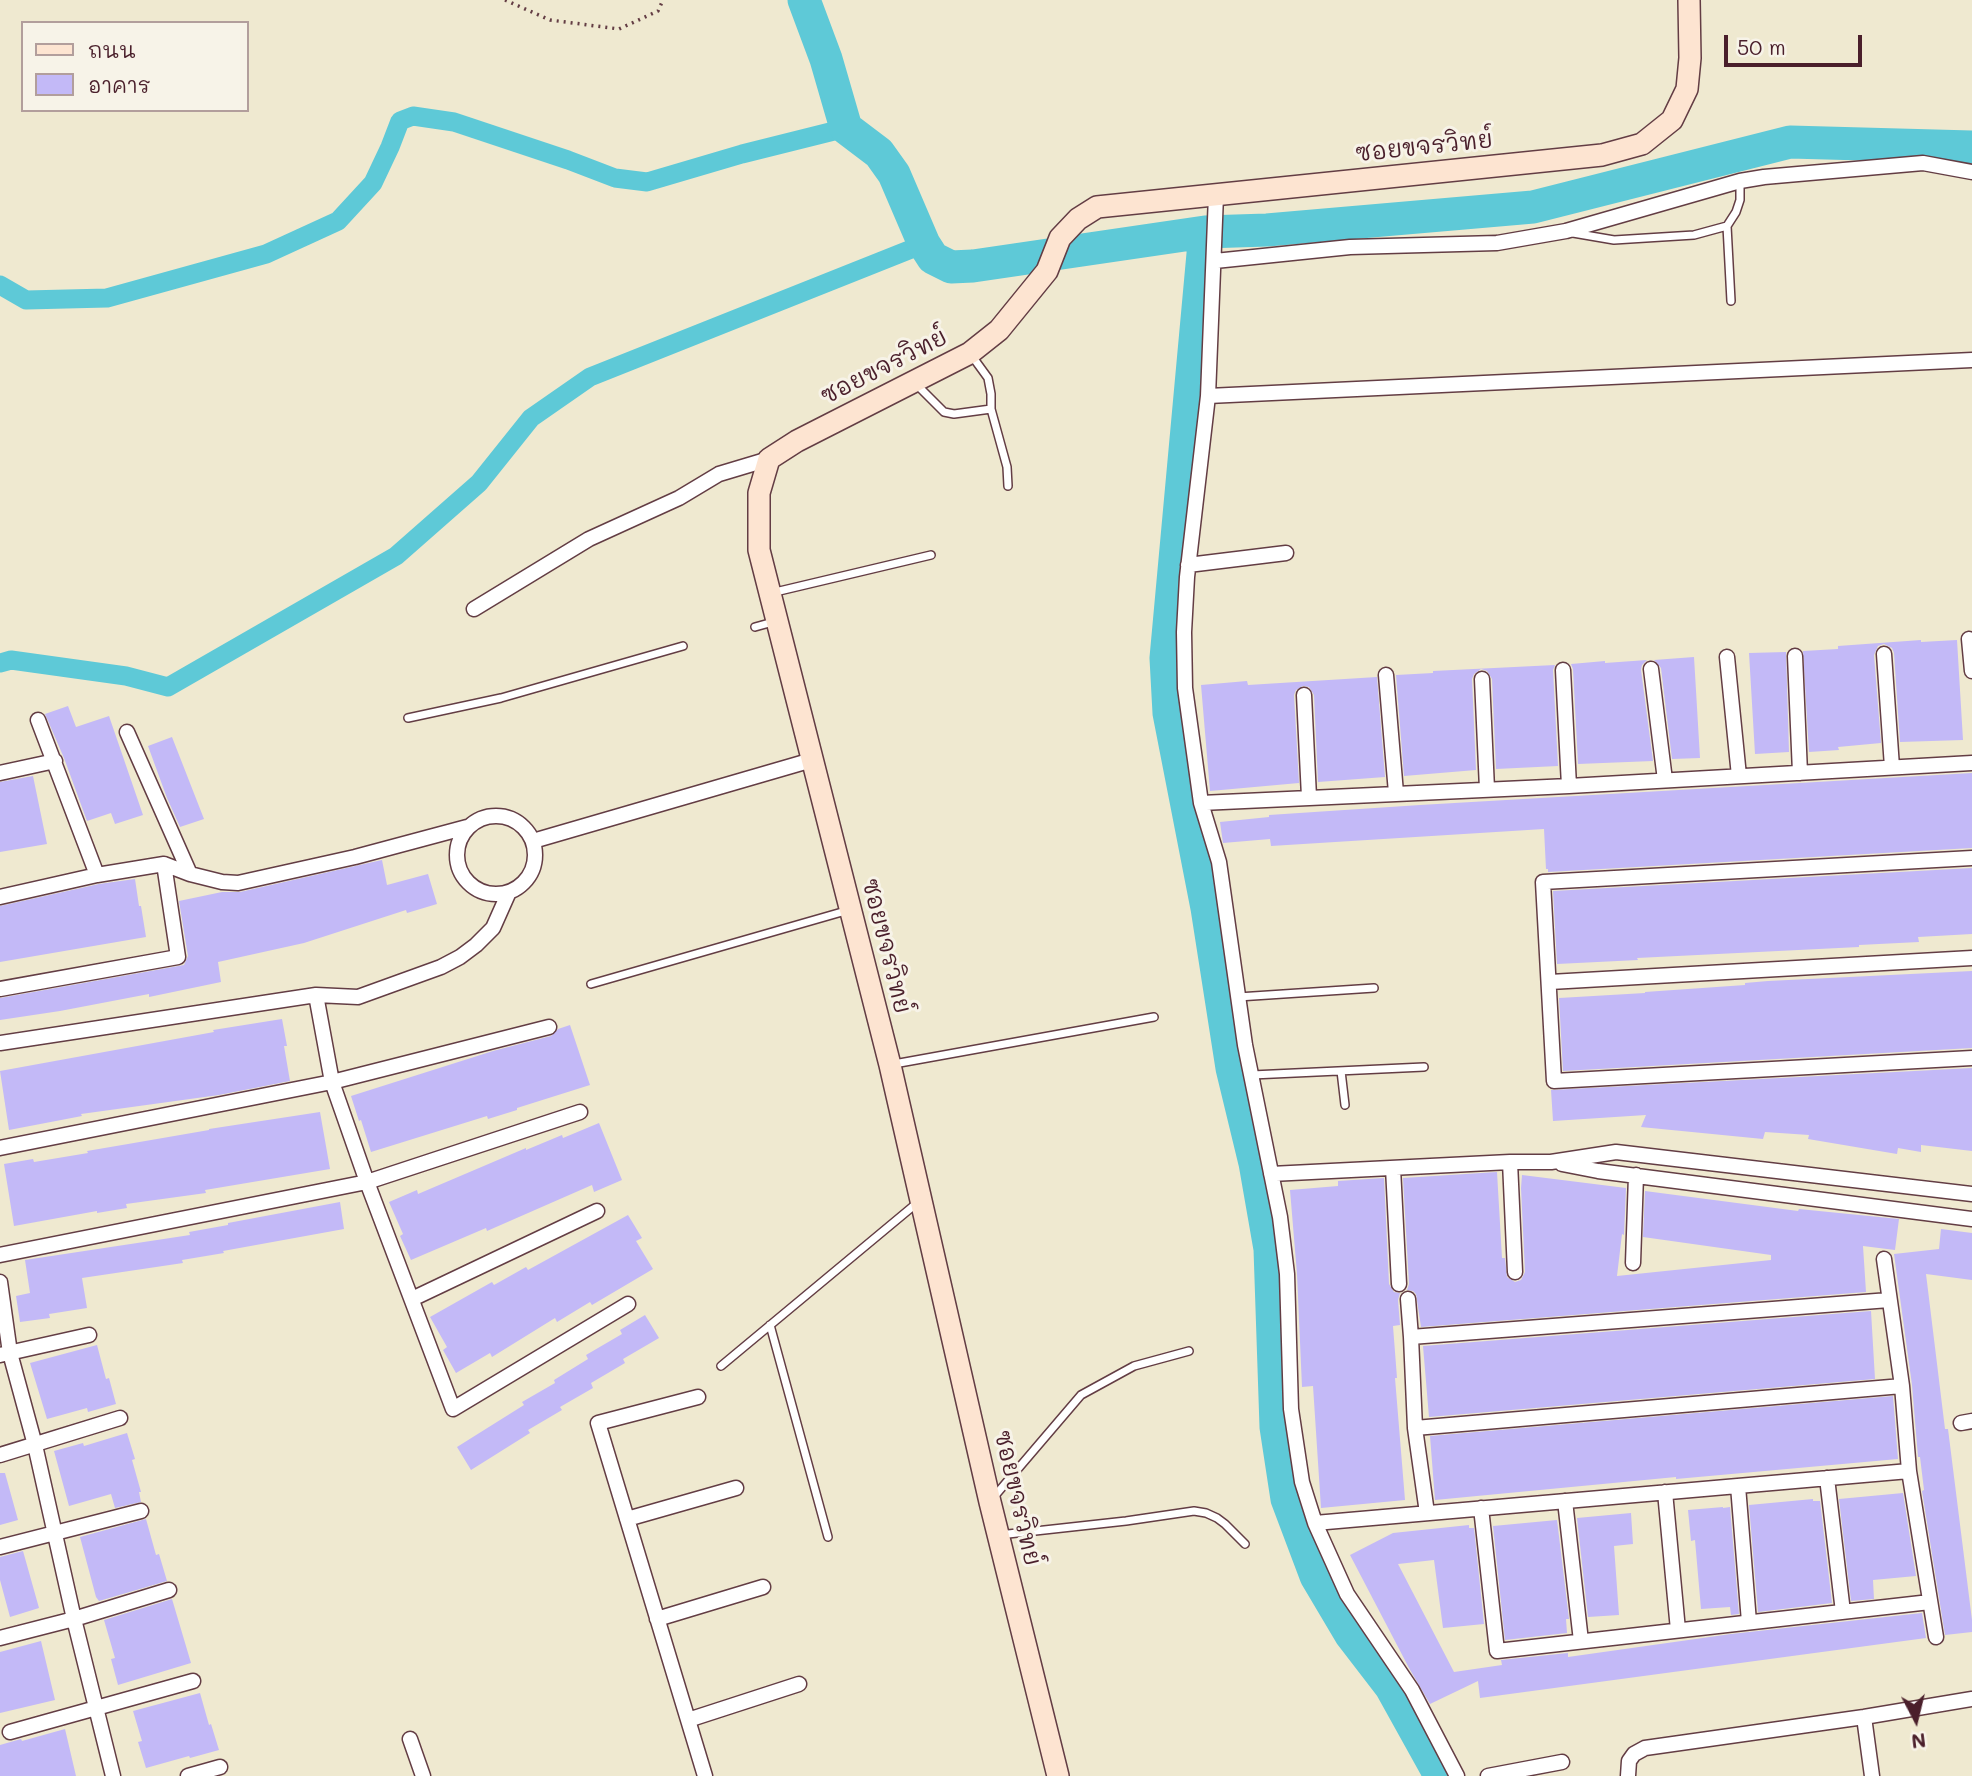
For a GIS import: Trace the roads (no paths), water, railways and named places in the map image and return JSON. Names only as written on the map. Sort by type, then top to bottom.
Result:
[{"type":"street","name":"ซอยขจรวิทย์","points":[[1058,1776],[990,1502],[890,1065],[759,550],[759,493],[769,460],[797,441],[970,353],[999,330],[1047,271],[1060,238],[1078,219],[1097,207],[1216,203],[1602,155],[1642,144],[1672,120],[1688,89],[1689,0]]},
{"type":"street","points":[[1215,261],[1350,247],[1497,243],[1566,231],[1740,180],[1923,163],[1972,172]]},
{"type":"street","points":[[1216,203],[1208,396],[1188,565],[1184,632],[1185,688],[1201,803],[1219,862],[1251,1075],[1280,1217],[1287,1274],[1291,1409],[1302,1482],[1315,1523],[1347,1594],[1412,1690],[1457,1776]]},
{"type":"street","points":[[1208,396],[1972,360]]},
{"type":"street","points":[[474,609],[589,539],[679,498],[719,474],[769,460]]},
{"type":"street","points":[[1188,565],[1286,553]]},
{"type":"street","points":[[1969,639],[1972,671]]},
{"type":"street","points":[[1884,654],[1892,767]]},
{"type":"street","points":[[1795,656],[1800,773]]},
{"type":"street","points":[[1727,657],[1739,776]]},
{"type":"street","points":[[1651,669],[1665,780]]},
{"type":"street","points":[[1563,670],[1569,786]]},
{"type":"street","points":[[1386,675],[1396,793]]},
{"type":"street","points":[[1482,678],[1488,789]]},
{"type":"street","points":[[1304,695],[1310,797]]},
{"type":"street","points":[[38,720],[97,875]]},
{"type":"street","points":[[127,732],[190,874]]},
{"type":"street","points":[[533,841],[813,760]]},
{"type":"street","points":[[0,773],[55,761]]},
{"type":"street","points":[[1201,803],[1972,763]]},
{"type":"street","points":[[491,815],[505,816],[517,821],[527,830],[533,841],[534,866],[520,886],[509,892],[484,892],[472,886],[462,876],[456,851],[459,838],[467,827],[478,819],[491,815]]},
{"type":"street","points":[[0,897],[97,875],[164,864],[190,874],[230,883],[250,881],[467,827]]},
{"type":"street","points":[[1972,858],[1544,883],[1554,1081],[1972,1058]]},
{"type":"street","points":[[0,989],[178,957],[164,864]]},
{"type":"street","points":[[0,1043],[316,995],[358,997],[441,967],[476,945],[493,928],[509,892]]},
{"type":"street","points":[[1550,982],[1972,958]]},
{"type":"street","points":[[316,995],[332,1082],[453,1409],[628,1304]]},
{"type":"street","points":[[0,1148],[332,1082],[549,1027]]},
{"type":"street","points":[[0,1255],[367,1182],[580,1112]]},
{"type":"street","points":[[1271,1174],[1551,1162],[1616,1152],[1972,1194]]},
{"type":"street","points":[[1510,1162],[1515,1272]]},
{"type":"street","points":[[1551,1162],[1598,1171],[1972,1219]]},
{"type":"street","points":[[1393,1168],[1399,1284]]},
{"type":"street","points":[[1633,1264],[1636,1175]]},
{"type":"street","points":[[412,1299],[597,1211]]},
{"type":"street","points":[[1884,1259],[1902,1386],[1909,1471],[1936,1637]]},
{"type":"street","points":[[0,1282],[5,1354],[35,1445],[113,1776]]},
{"type":"street","points":[[1408,1298],[1415,1428],[1427,1513]]},
{"type":"street","points":[[1410,1337],[1889,1300]]},
{"type":"street","points":[[5,1354],[89,1335]]},
{"type":"street","points":[[1415,1428],[1902,1386]]},
{"type":"street","points":[[698,1397],[598,1423],[705,1776]]},
{"type":"street","points":[[0,1455],[120,1418]]},
{"type":"street","points":[[1315,1523],[1909,1471]]},
{"type":"street","points":[[1827,1478],[1843,1612]]},
{"type":"street","points":[[1738,1486],[1749,1622]]},
{"type":"street","points":[[627,1520],[736,1488]]},
{"type":"street","points":[[1665,1492],[1678,1630]]},
{"type":"street","points":[[1565,1501],[1581,1641]]},
{"type":"street","points":[[1481,1508],[1497,1651],[1930,1602]]},
{"type":"street","points":[[0,1547],[141,1511]]},
{"type":"street","points":[[657,1619],[763,1587]]},
{"type":"street","points":[[0,1638],[169,1590]]},
{"type":"street","points":[[9,1732],[193,1681]]},
{"type":"street","points":[[688,1720],[799,1684]]},
{"type":"street","points":[[1628,1776],[1629,1761],[1634,1754],[1645,1748],[1972,1699]]},
{"type":"street","points":[[1864,1717],[1872,1776]]},
{"type":"street","points":[[411,1739],[423,1776]]},
{"type":"street","points":[[1488,1776],[1562,1762]]},
{"type":"street","points":[[188,1776],[220,1767]]},
{"type":"lane","points":[[1731,301],[1727,226],[1737,212],[1740,180]]},
{"type":"lane","points":[[1566,231],[1614,240],[1693,235],[1727,226]]},
{"type":"lane","points":[[970,353],[988,378],[991,409],[1007,467],[1008,486]]},
{"type":"lane","points":[[914,381],[944,412],[954,414],[991,409]]},
{"type":"lane","points":[[770,593],[931,555]]},
{"type":"lane","points":[[755,627],[777,621]]},
{"type":"lane","points":[[408,718],[501,698],[683,646]]},
{"type":"lane","points":[[591,984],[850,909]]},
{"type":"lane","points":[[1238,997],[1374,988]]},
{"type":"lane","points":[[890,1065],[1154,1017]]},
{"type":"lane","points":[[1251,1075],[1424,1067]]},
{"type":"lane","points":[[1341,1071],[1345,1105]]},
{"type":"lane","points":[[720,1366],[921,1201]]},
{"type":"lane","points":[[770,1325],[828,1537]]},
{"type":"lane","points":[[990,1502],[1081,1395],[1134,1366],[1189,1351]]},
{"type":"lane","points":[[998,1535],[1194,1511],[1217,1518],[1245,1544]]},
{"type":"waterway","points":[[804,0],[826,59],[846,128],[879,153],[894,174],[924,244],[933,258],[951,267],[1205,232],[1267,230],[1533,207],[1790,142],[1972,147]]},
{"type":"waterway","points":[[0,285],[26,300],[107,298],[266,254],[338,221],[373,183],[400,121],[413,116],[454,122],[615,178],[647,182],[742,154],[846,128]]},
{"type":"waterway","points":[[1205,232],[1166,658],[1169,713],[1207,908],[1232,1068],[1255,1163],[1270,1249],[1276,1427],[1287,1499],[1316,1576],[1351,1635],[1391,1687],[1439,1776]]},
{"type":"waterway","points":[[0,663],[11,660],[126,676],[168,687],[396,556],[479,483],[531,418],[590,377],[924,244]]}]
